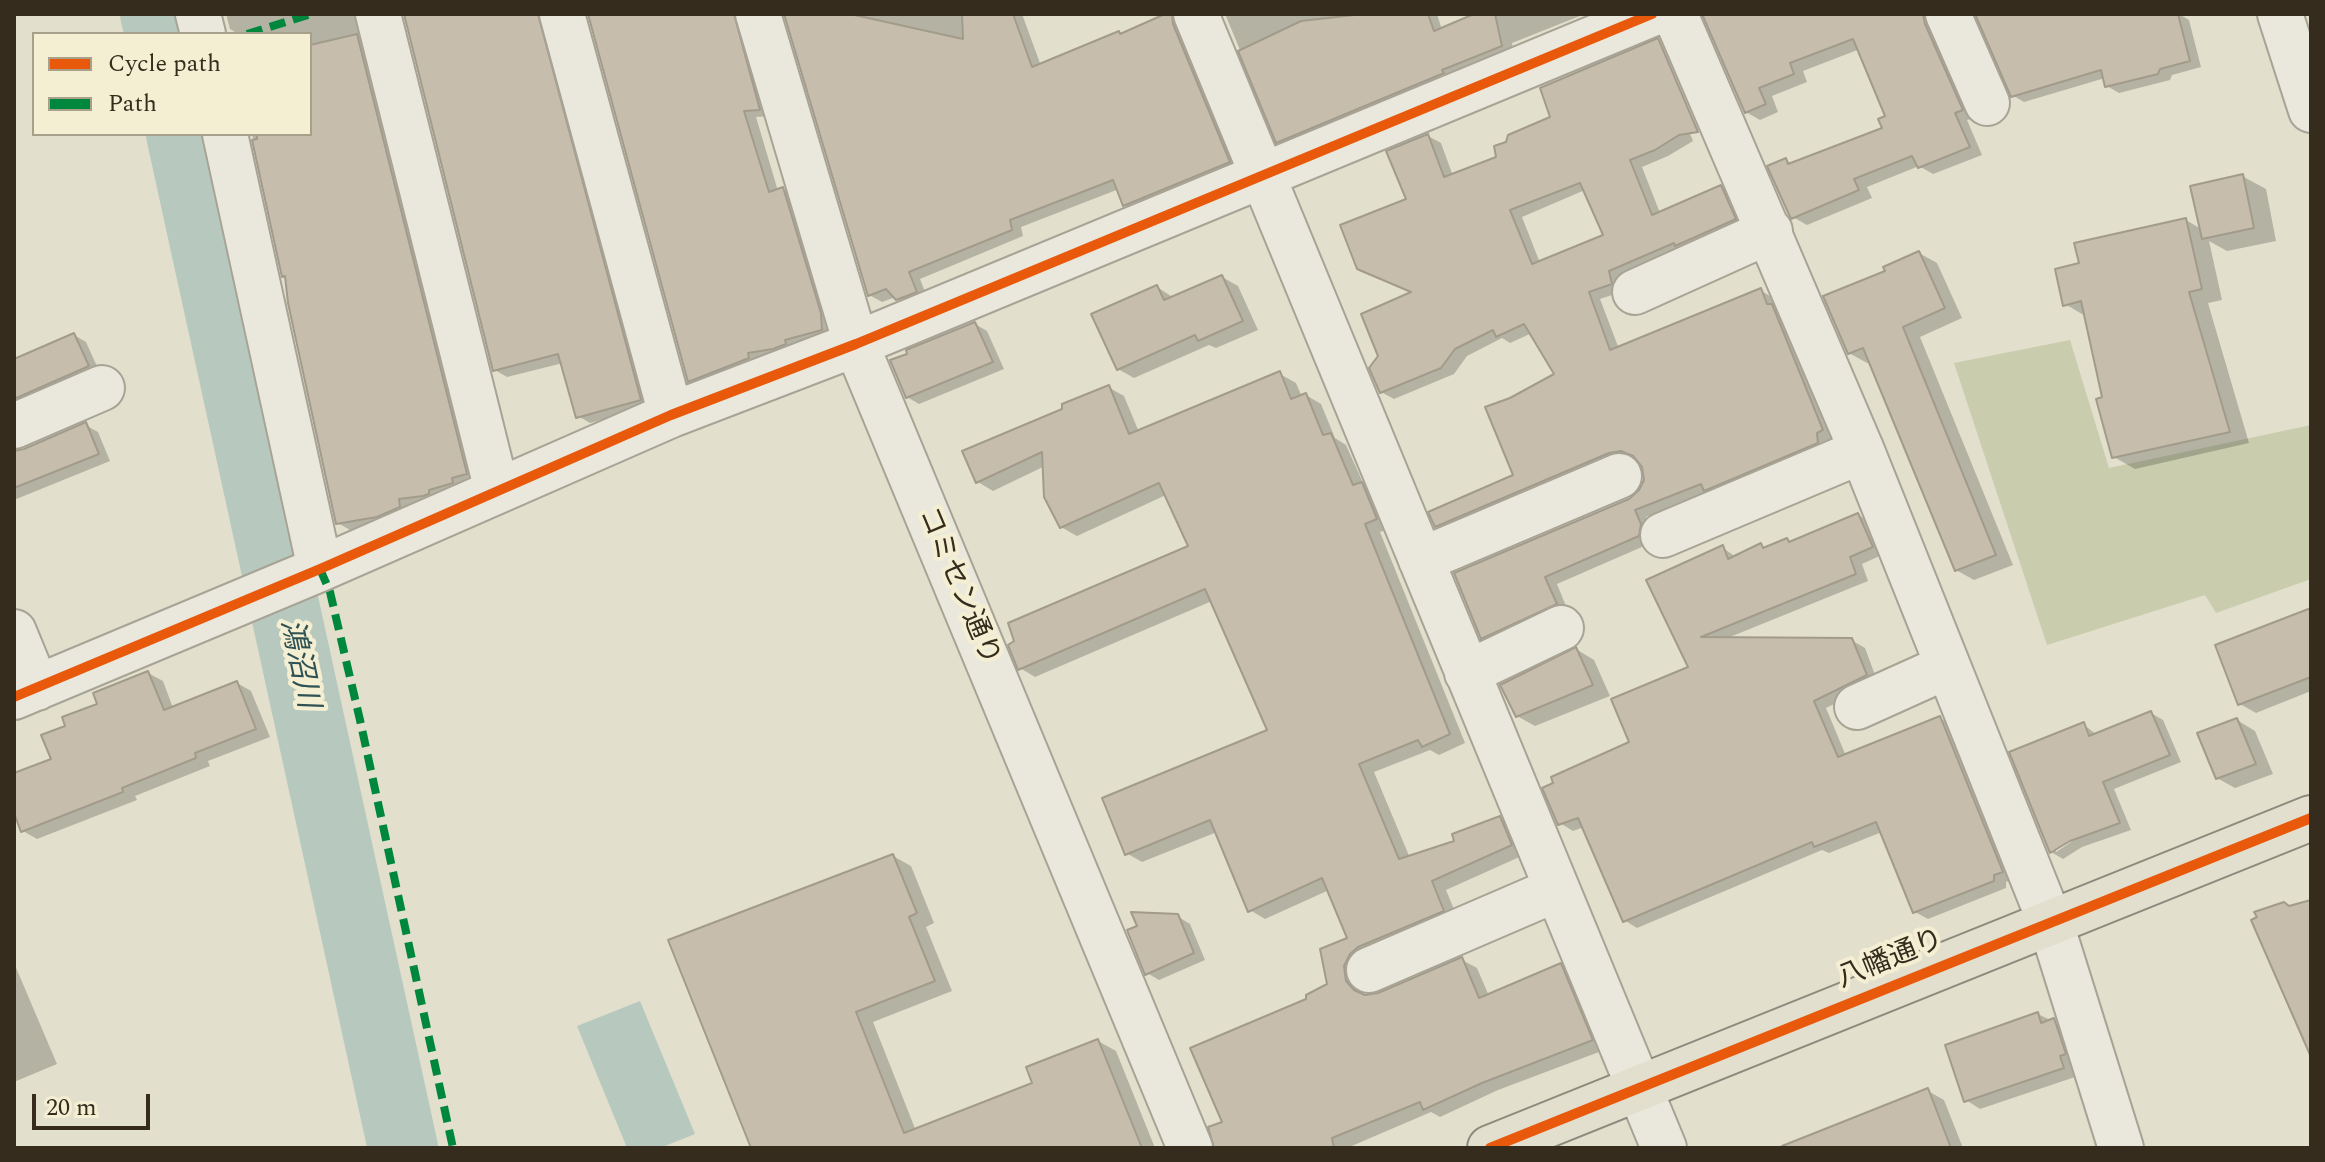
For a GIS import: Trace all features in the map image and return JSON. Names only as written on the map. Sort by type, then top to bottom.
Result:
[{"type":"main road","name":"八幡通り","points":[[1490,1148],[2311,818]]},
{"type":"street","points":[[378,14],[497,491]]},
{"type":"street","points":[[562,14],[671,415]]},
{"type":"street","name":"コミセン通り","points":[[758,14],[856,344],[1190,1148]]},
{"type":"street","points":[[1196,14],[1664,1148]]},
{"type":"street","points":[[14,632],[25,693],[317,570],[671,415],[856,344],[1652,14]]},
{"type":"street","points":[[1675,14],[1862,451],[2051,924],[2121,1148]]},
{"type":"street","points":[[1948,14],[1987,103]]},
{"type":"street","points":[[2280,14],[2311,110]]},
{"type":"street","points":[[225,136],[317,570]]},
{"type":"street","points":[[1635,292],[1770,231]]},
{"type":"street","points":[[14,426],[102,388]]},
{"type":"street","points":[[1663,535],[1862,451]]},
{"type":"street","points":[[1421,560],[1619,476]]},
{"type":"street","points":[[1467,673],[1561,628]]},
{"type":"street","points":[[1857,707],[1948,666]]},
{"type":"street","points":[[1369,970],[1557,889]]},
{"type":"green space","points":[[2070,340],[2109,468],[2311,425],[2311,579],[2216,613],[2205,595],[2047,645],[1954,363]]},
{"type":"shaded area","points":[[640,1001],[695,1134],[660,1148],[627,1148],[577,1026]]},
{"type":"building","points":[[404,14],[538,14],[641,400],[576,418],[558,354],[493,371]]},
{"type":"building","points":[[588,14],[734,14],[760,110],[744,111],[769,192],[783,187],[821,313],[822,330],[785,340],[786,344],[773,349],[748,353],[749,358],[688,382]]},
{"type":"building","points":[[784,14],[850,14],[963,39],[962,14],[1013,14],[1032,67],[1119,31],[1120,34],[1165,14],[1172,14],[1173,24],[1230,162],[1123,206],[1113,180],[1010,220],[1012,230],[909,272],[917,292],[896,300],[886,289],[868,296]]},
{"type":"building","points":[[1363,14],[1428,14],[1434,31],[1474,14],[1495,14],[1502,46],[1276,143],[1238,51],[1301,21]]},
{"type":"building","points":[[1702,14],[1923,14],[1963,110],[1955,113],[1970,147],[1918,168],[1912,156],[1854,179],[1859,190],[1791,219],[1767,166],[1786,158],[1788,164],[1882,128],[1878,119],[1885,116],[1853,39],[1790,63],[1794,74],[1759,88],[1766,104],[1745,113]]},
{"type":"building","points":[[1975,14],[2178,14],[2190,61],[2160,69],[2158,74],[2105,87],[2101,70],[2011,97]]},
{"type":"building","points":[[357,34],[467,474],[452,478],[453,483],[429,490],[429,494],[399,499],[400,507],[377,517],[336,524],[288,303],[285,276],[282,277],[252,140],[257,136],[312,136],[312,45]]},
{"type":"building","points":[[1658,38],[1698,132],[1679,135],[1655,150],[1630,160],[1652,215],[1721,185],[1736,219],[1609,271],[1612,284],[1589,292],[1610,350],[1761,288],[1767,304],[1772,304],[1823,430],[1817,433],[1818,443],[1704,491],[1701,484],[1635,510],[1641,524],[1639,536],[1545,577],[1557,604],[1481,639],[1454,573],[1629,499],[1644,480],[1642,467],[1633,456],[1621,451],[1609,453],[1435,527],[1428,512],[1513,475],[1485,407],[1510,398],[1554,374],[1524,324],[1496,337],[1493,330],[1455,349],[1441,368],[1380,393],[1369,368],[1378,356],[1361,314],[1411,292],[1357,269],[1340,225],[1406,199],[1386,151],[1428,134],[1444,177],[1496,157],[1494,146],[1506,142],[1508,135],[1550,117],[1540,88]],"holes":[[[1580,183],[1603,235],[1532,264],[1510,210]]]},
{"type":"building","points":[[2243,174],[2254,228],[2202,239],[2190,186]]},
{"type":"building","points":[[2186,218],[2202,289],[2189,292],[2230,432],[2112,458],[2096,399],[2102,397],[2081,301],[2063,306],[2055,269],[2079,263],[2074,243]]},
{"type":"building","points":[[1919,251],[1945,308],[1903,327],[1996,555],[1955,571],[1863,348],[1848,354],[1823,296],[1885,271],[1883,267]]},
{"type":"building","points":[[1222,275],[1243,321],[1198,341],[1195,335],[1117,370],[1091,314],[1157,285],[1164,300]]},
{"type":"building","points":[[975,322],[993,362],[906,398],[890,360],[907,354],[906,350]]},
{"type":"building","points":[[74,333],[89,366],[14,399],[14,359]]},
{"type":"building","points":[[1280,371],[1291,399],[1306,393],[1323,435],[1331,433],[1353,485],[1362,482],[1377,519],[1365,524],[1450,734],[1422,747],[1418,740],[1359,764],[1399,859],[1454,841],[1452,834],[1500,816],[1512,845],[1432,881],[1444,911],[1358,947],[1344,966],[1346,981],[1354,990],[1365,995],[1378,993],[1462,957],[1479,998],[1561,963],[1593,1040],[1482,1083],[1423,1110],[1420,1102],[1332,1138],[1334,1148],[1214,1148],[1208,1127],[1222,1122],[1190,1048],[1306,999],[1306,995],[1327,984],[1320,949],[1347,938],[1322,878],[1248,912],[1210,820],[1125,855],[1102,798],[1267,730],[1205,589],[1018,670],[1008,645],[1014,641],[1008,623],[1188,546],[1159,483],[1060,528],[1044,497],[1042,452],[976,483],[962,451],[1062,409],[1062,404],[1109,385],[1129,434]]},
{"type":"building","points":[[86,422],[99,454],[14,488],[14,451]]},
{"type":"building","points":[[1858,513],[1873,547],[1850,557],[1856,574],[1701,637],[1852,638],[1867,675],[1814,701],[1838,757],[1940,716],[2003,872],[1994,875],[1994,881],[1913,913],[1876,822],[1814,847],[1812,842],[1623,922],[1578,818],[1558,825],[1542,788],[1553,783],[1551,777],[1629,742],[1611,699],[1688,667],[1646,580],[1723,545],[1728,559],[1761,543],[1763,548],[1787,538],[1789,542]]},
{"type":"building","points":[[2311,608],[2311,677],[2238,705],[2215,645]]},
{"type":"building","points":[[1576,647],[1593,685],[1516,717],[1500,685]]},
{"type":"building","points":[[148,671],[164,710],[237,681],[256,729],[195,753],[196,758],[122,788],[123,792],[21,832],[14,813],[14,773],[51,759],[41,735],[65,726],[62,717],[97,704],[93,693]]},
{"type":"building","points":[[2151,711],[2170,755],[2103,782],[2120,823],[2070,841],[2050,853],[2009,752],[2084,722],[2089,736]]},
{"type":"building","points":[[2237,718],[2256,764],[2216,779],[2197,733]]},
{"type":"building","points":[[893,854],[917,913],[909,917],[935,981],[856,1012],[904,1133],[1032,1083],[1026,1067],[1098,1039],[1142,1148],[751,1148],[668,940]]},
{"type":"building","points":[[2311,900],[2311,1057],[2251,920],[2257,917],[2254,912],[2284,902],[2289,906]]},
{"type":"building","points":[[1131,912],[1178,914],[1194,953],[1145,975],[1127,930],[1137,926]]},
{"type":"building","points":[[2038,1012],[2041,1023],[2054,1018],[2066,1054],[2060,1056],[2064,1068],[1964,1102],[1945,1045]]},
{"type":"building","points":[[1928,1088],[1951,1148],[1782,1148],[1782,1146]]},
{"type":"waterway","name":"鴻沼川","points":[[155,14],[160,32]]},
{"type":"waterway","name":"鴻沼川","points":[[181,136],[403,1148]]},
{"type":"marked path","points":[[253,32],[311,14]]},
{"type":"marked path","points":[[320,569],[330,592],[360,720],[453,1148]]},
{"type":"cycle path","points":[[14,697],[320,569],[671,415],[856,344],[1652,14]]},
{"type":"cycle path","points":[[1490,1148],[2311,818]]}]
